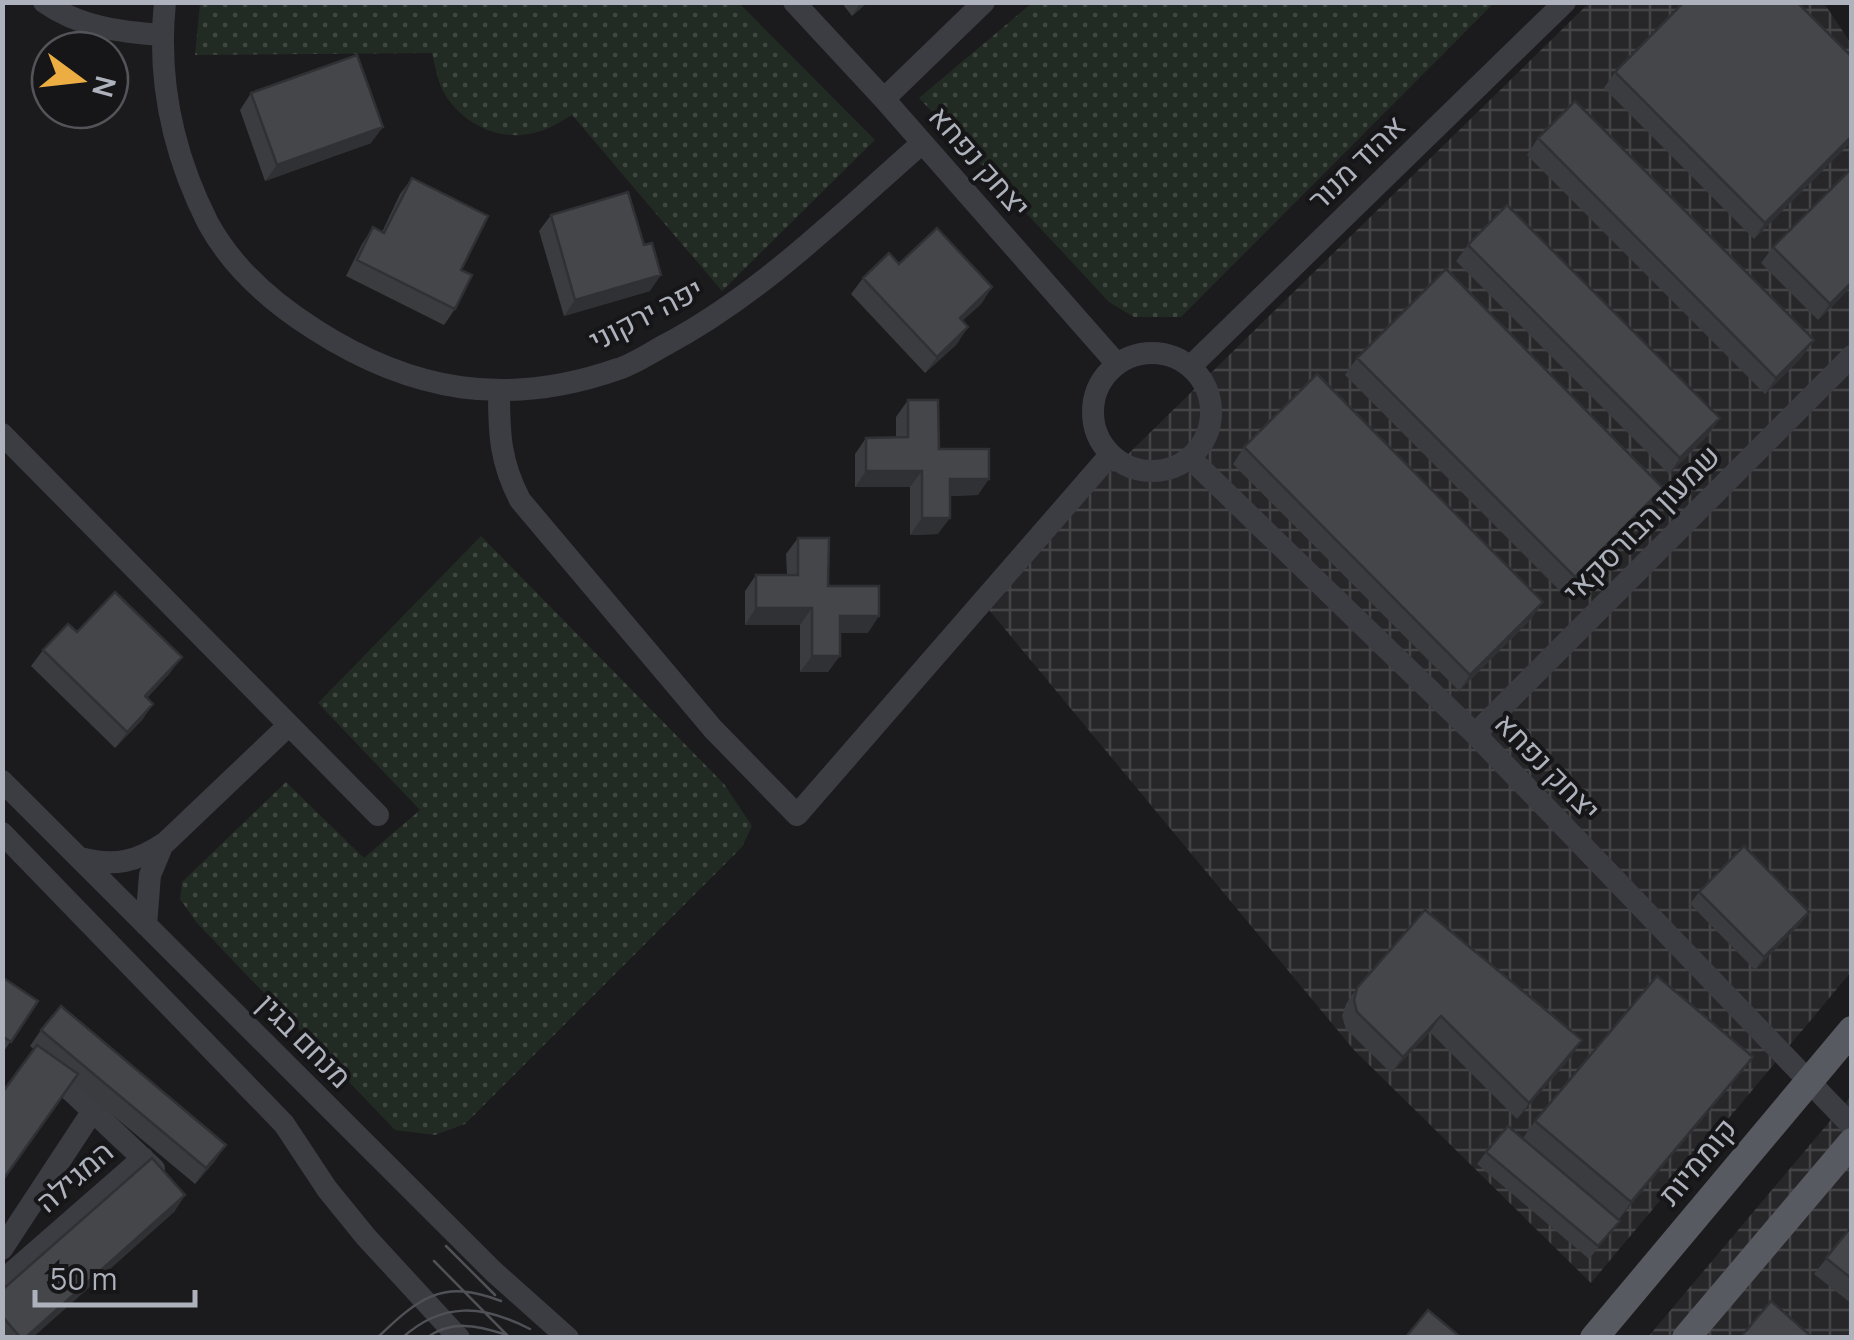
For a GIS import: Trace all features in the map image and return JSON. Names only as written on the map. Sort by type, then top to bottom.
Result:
[{"type":"main road","name":"קוממיות","points":[[1594,1338],[1852,1030]]},
{"type":"main road","points":[[1686,1338],[1852,1142]]},
{"type":"street","points":[[44,2],[90,25],[162,35]]},
{"type":"street","name":"יפה ירקוני","points":[[164,2],[162,35],[168,112],[184,169],[210,226],[244,272],[284,310],[357,357],[429,383],[500,391],[563,385],[621,368],[704,324],[782,266],[921,144]]},
{"type":"street","name":"יצחק נפחא","points":[[794,2],[884,98],[1117,364]]},
{"type":"street","points":[[884,98],[984,2]]},
{"type":"street","name":"אהוד מנור","points":[[1191,366],[1564,2]]},
{"type":"street","points":[[1159,352],[1191,366],[1204,382],[1211,402],[1211,423],[1204,442],[1190,458],[1168,470],[1148,472],[1128,467],[1110,455],[1098,438],[1093,418],[1094,398],[1102,378],[1117,364],[1138,354],[1159,352]]},
{"type":"street","name":"שמעון הבורסקאי","points":[[1475,734],[1852,356]]},
{"type":"street","points":[[500,391],[499,434],[504,469],[520,500],[713,729],[798,815],[1110,455]]},
{"type":"street","points":[[2,434],[378,815]]},
{"type":"street","name":"יצחק נפחא","points":[[1190,458],[1475,734],[1852,1126]]},
{"type":"street","points":[[78,858],[122,863],[146,856],[166,842],[289,725]]},
{"type":"street","name":"מנחם בגין","points":[[2,782],[492,1272],[568,1338]]},
{"type":"street","points":[[2,833],[284,1124],[327,1190],[366,1238],[459,1338]]},
{"type":"street","points":[[146,924],[150,875],[156,855],[166,842]]},
{"type":"street","name":"המגילה","points":[[48,1070],[175,1188]]},
{"type":"street","name":"המגילה","points":[[2,1249],[92,1112]]},
{"type":"street","name":"המגילה","points":[[2,1281],[143,1158]]},
{"type":"shaded area","points":[[200,3],[739,3],[875,140],[722,291],[572,115],[546,129],[523,135],[483,128],[451,103],[441,86],[432,53],[195,55]]},
{"type":"shaded area","points":[[1032,3],[1494,3],[1181,317],[1134,317],[1109,302],[919,98]]},
{"type":"shaded area","points":[[1589,3],[1824,3],[1852,45],[1851,972],[1591,1283],[1354,1050],[980,599]]},
{"type":"shaded area","points":[[481,536],[724,784],[752,826],[742,847],[465,1124],[435,1135],[395,1130],[197,923],[180,899],[182,882],[286,782],[364,858],[420,810],[318,703]]},
{"type":"shaded area","points":[[1851,1096],[1851,1337],[1648,1337]]},
{"type":"building","points":[[1684,2],[1797,2],[1852,57],[1852,136],[1765,223],[1615,72]]},
{"type":"building","points":[[357,55],[383,127],[277,165],[251,93]]},
{"type":"building","points":[[1575,101],[1814,340],[1776,378],[1538,138]]},
{"type":"building","points":[[1852,168],[1852,282],[1830,304],[1773,247]]},
{"type":"building","points":[[412,178],[488,216],[461,270],[472,275],[455,309],[357,260],[373,227],[384,233]]},
{"type":"building","points":[[628,192],[644,245],[652,243],[661,275],[575,300],[551,215]]},
{"type":"building","points":[[1507,205],[1720,418],[1680,458],[1468,245]]},
{"type":"building","points":[[937,228],[992,287],[960,318],[968,327],[937,357],[863,278],[889,253],[899,264]]},
{"type":"building","points":[[1446,269],[1663,488],[1575,577],[1357,358]]},
{"type":"building","points":[[1317,374],[1543,602],[1470,675],[1244,447]]},
{"type":"building","points":[[908,400],[938,400],[939,449],[989,449],[989,479],[950,479],[950,518],[922,518],[922,471],[866,471],[866,438],[908,437]]},
{"type":"building","points":[[798,538],[829,538],[828,586],[879,586],[879,616],[840,616],[840,656],[812,656],[812,608],[756,608],[756,575],[798,575]]},
{"type":"building","points":[[115,592],[182,657],[145,696],[153,704],[127,732],[43,650],[68,624],[77,632]]},
{"type":"building","points":[[1744,846],[1809,912],[1764,957],[1699,892]]},
{"type":"building","points":[[1425,910],[1582,1040],[1529,1103],[1441,1016],[1403,1057],[1357,1012],[1357,988]]},
{"type":"building","points":[[1657,976],[1753,1057],[1631,1202],[1535,1121]]},
{"type":"building","points":[[2,977],[38,1001],[11,1042],[2,1036]]},
{"type":"building","points":[[61,1006],[226,1145],[206,1168],[41,1030]]},
{"type":"building","points":[[37,1045],[78,1074],[2,1181],[2,1093]]},
{"type":"building","points":[[1508,1126],[1620,1221],[1598,1246],[1486,1152]]},
{"type":"building","points":[[152,1158],[185,1195],[21,1338],[2,1316],[2,1290]]},
{"type":"building","points":[[1852,1226],[1852,1279],[1826,1258]]},
{"type":"building","points":[[1771,1301],[1813,1338],[1740,1338]]},
{"type":"building","points":[[1428,1310],[1458,1335],[1405,1338]]},
{"type":"tram line","points":[[446,1246],[495,1295]]},
{"type":"tram line","points":[[434,1261],[510,1338]]},
{"type":"tram line","points":[[377,1338],[406,1312],[433,1296],[463,1291],[501,1301]]},
{"type":"tram line","points":[[402,1338],[433,1318],[464,1311],[496,1315],[530,1329]]},
{"type":"tram line","points":[[426,1338],[464,1326],[504,1334]]}]
